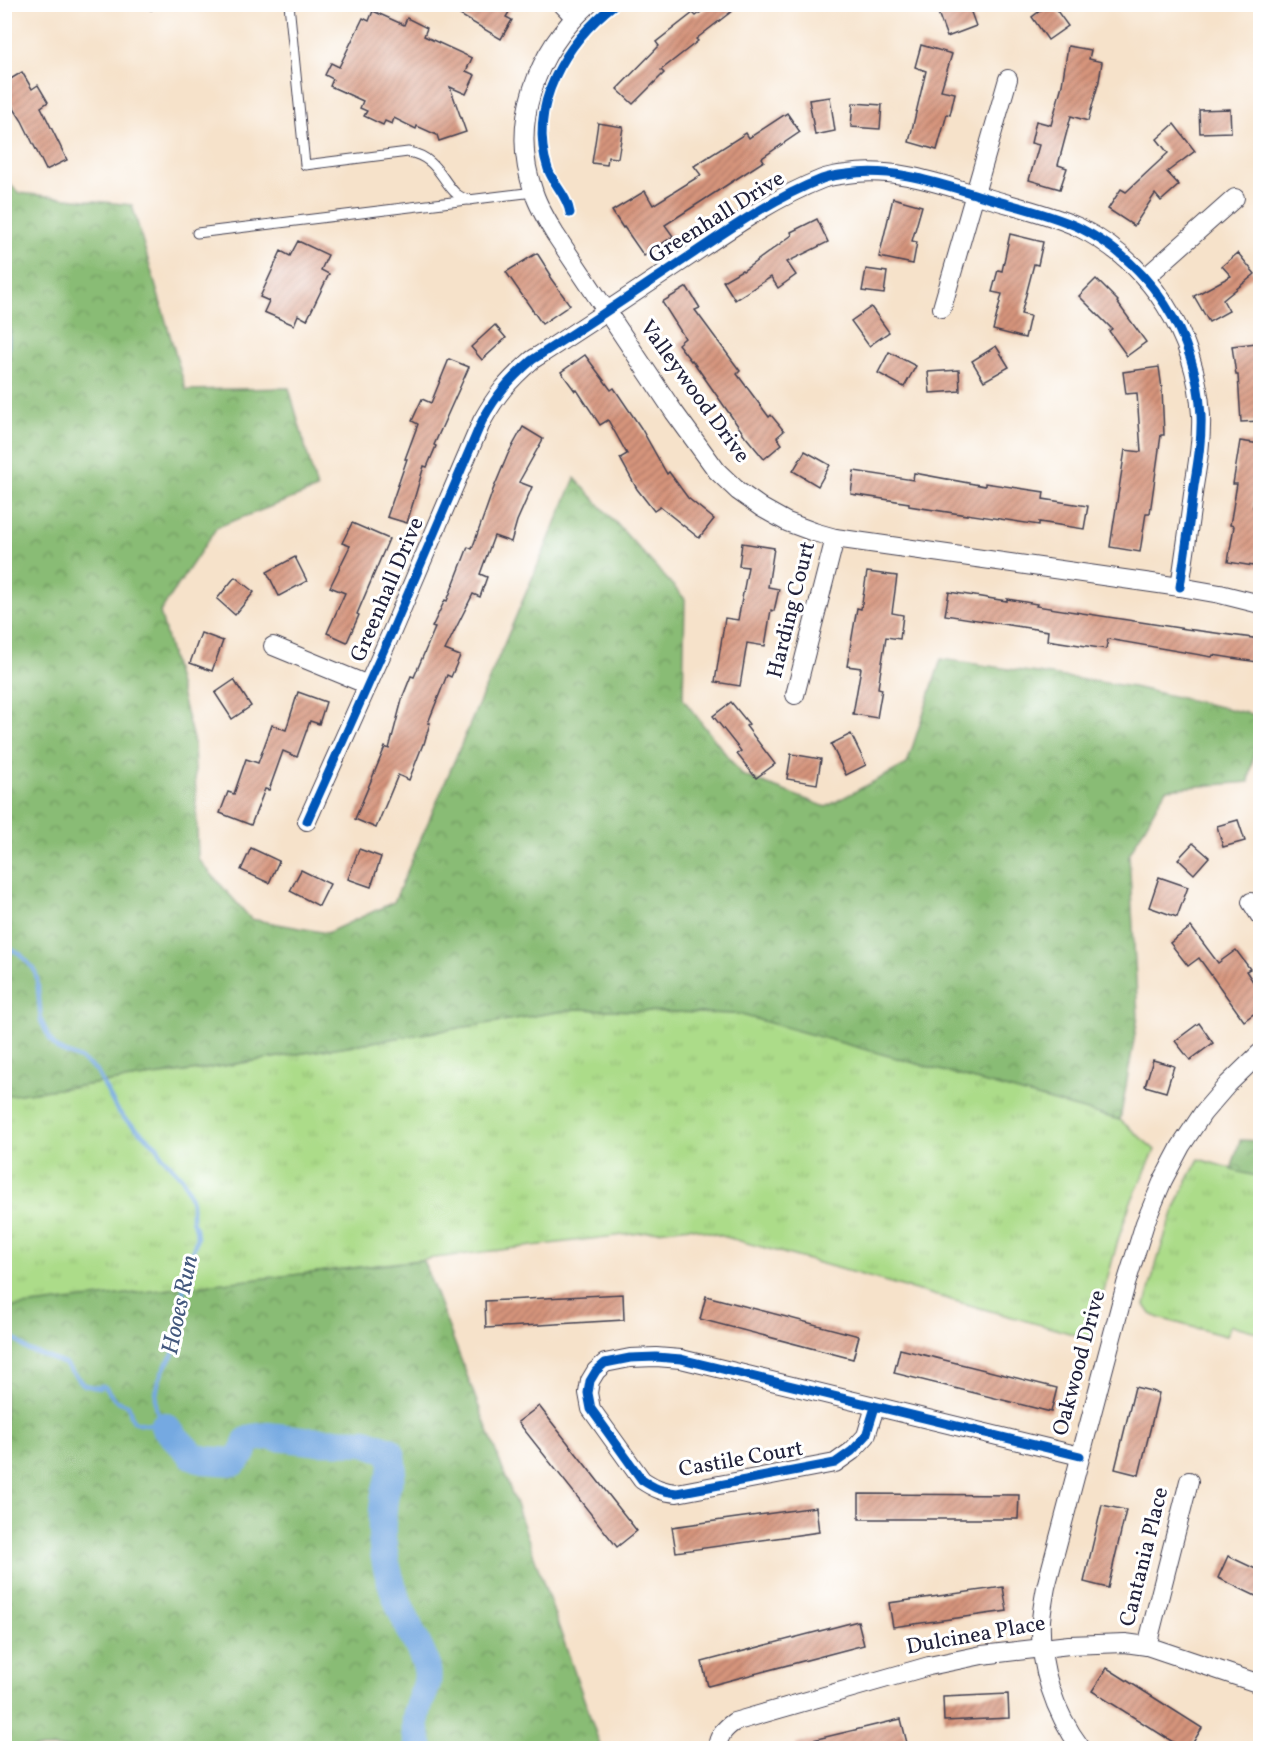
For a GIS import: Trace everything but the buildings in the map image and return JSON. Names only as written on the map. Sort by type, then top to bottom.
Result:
[{"type":"street","name":"Valleywood Drive","points":[[590,4],[556,41],[542,64],[532,89],[524,142],[527,167],[534,192],[547,220],[674,412],[717,471],[738,491],[787,522],[835,537],[1180,587],[1260,604]]},
{"type":"street","points":[[942,308],[1008,79]]},
{"type":"street","name":"Greenhall Drive","points":[[307,821],[482,422],[497,396],[513,376],[532,360],[733,227],[823,178],[859,172],[886,172],[912,176],[1051,217],[1078,227],[1103,241],[1145,278],[1176,322],[1193,365],[1198,387],[1201,416],[1200,445],[1180,587]]},
{"type":"street","points":[[1145,278],[1235,198]]},
{"type":"street","name":"Harding Court","points":[[795,695],[835,537]]},
{"type":"street","points":[[273,646],[368,686]]},
{"type":"street","name":"Oakwood Drive","points":[[1081,1749],[1061,1715],[1051,1690],[1042,1647],[1041,1620],[1046,1587],[1126,1284],[1145,1223],[1163,1180],[1181,1146],[1203,1113],[1228,1083],[1260,1053]]},
{"type":"street","name":"Castile Court","points":[[875,1407],[866,1436],[852,1451],[835,1463],[677,1493],[664,1492],[642,1479],[591,1409],[588,1393],[590,1381],[605,1363],[630,1358],[681,1359],[1080,1456]]},
{"type":"street","name":"Cantania Place","points":[[1147,1646],[1189,1480]]},
{"type":"street","name":"Dulcinea Place","points":[[717,1749],[717,1742],[721,1734],[734,1722],[929,1666],[982,1655],[1042,1647],[1125,1643],[1147,1646],[1260,1684]]},
{"type":"lane","points":[[289,4],[305,165],[408,152],[416,153],[433,164],[455,194],[470,200]]},
{"type":"lane","points":[[556,4],[572,21]]},
{"type":"lane","points":[[197,233],[534,192]]},
{"type":"green space","points":[[4,179],[19,193],[132,205],[186,390],[289,388],[317,489],[217,527],[160,612],[194,743],[198,859],[251,919],[327,933],[394,902],[575,478],[685,599],[683,699],[742,775],[826,807],[907,764],[941,659],[1133,687],[1260,716],[1249,782],[1166,789],[1129,855],[1138,1017],[1120,1120],[738,1014],[576,1009],[198,1070],[5,1096],[4,367],[8,366],[10,327],[4,294]]},
{"type":"green space","points":[[576,1009],[738,1014],[1120,1120],[1155,1150],[1130,1204],[1091,1339],[690,1227],[5,1310],[4,1096],[198,1070]]},
{"type":"green space","points":[[1240,1140],[1260,1141],[1260,1177],[1231,1170]]},
{"type":"green space","points":[[1199,1159],[1260,1177],[1260,1333],[1231,1325],[1226,1336],[1159,1318],[1151,1314],[1145,1305],[1173,1213]]},
{"type":"green space","points":[[423,1260],[517,1507],[601,1748],[5,1748],[5,1308]]},
{"type":"water","points":[[5,294],[10,339],[8,366],[5,367]]},
{"type":"waterway","name":"Hooes Run","points":[[4,552],[6,559],[4,565]]},
{"type":"waterway","name":"Hooes Run","points":[[4,943],[19,953],[34,969],[41,1021],[51,1041],[57,1049],[80,1059],[96,1070],[116,1108],[124,1118],[157,1146],[162,1156],[187,1187],[192,1203],[192,1221],[196,1228],[197,1238],[185,1275],[178,1342],[163,1370],[156,1394],[157,1411],[164,1426]]},
{"type":"waterway","points":[[4,1333],[14,1338],[26,1349],[65,1364],[84,1385],[105,1387],[115,1400],[128,1405],[135,1422],[164,1426]]},
{"type":"waterway","name":"Hooes Run","points":[[164,1426],[192,1455],[204,1460],[234,1462],[243,1453],[247,1441],[268,1436],[312,1441],[365,1442],[390,1451],[393,1468],[384,1501],[383,1549],[393,1589],[427,1669],[427,1685],[416,1718],[416,1733],[420,1748]]},
{"type":"cycle path","points":[[570,213],[548,169],[543,145],[543,122],[547,99],[555,77],[567,56],[597,19],[615,4]]},
{"type":"cycle path","points":[[307,821],[393,629],[482,421],[504,388],[532,360],[724,233],[788,194],[828,177],[864,172],[898,174],[932,181],[1043,214],[1078,227],[1104,242],[1148,281],[1179,330],[1190,357],[1201,415],[1199,450],[1180,587]]},
{"type":"cycle path","points":[[875,1407],[866,1436],[852,1451],[835,1463],[677,1493],[667,1492],[642,1480],[591,1409],[588,1393],[590,1381],[605,1363],[630,1358],[681,1359],[1080,1456]]}]
